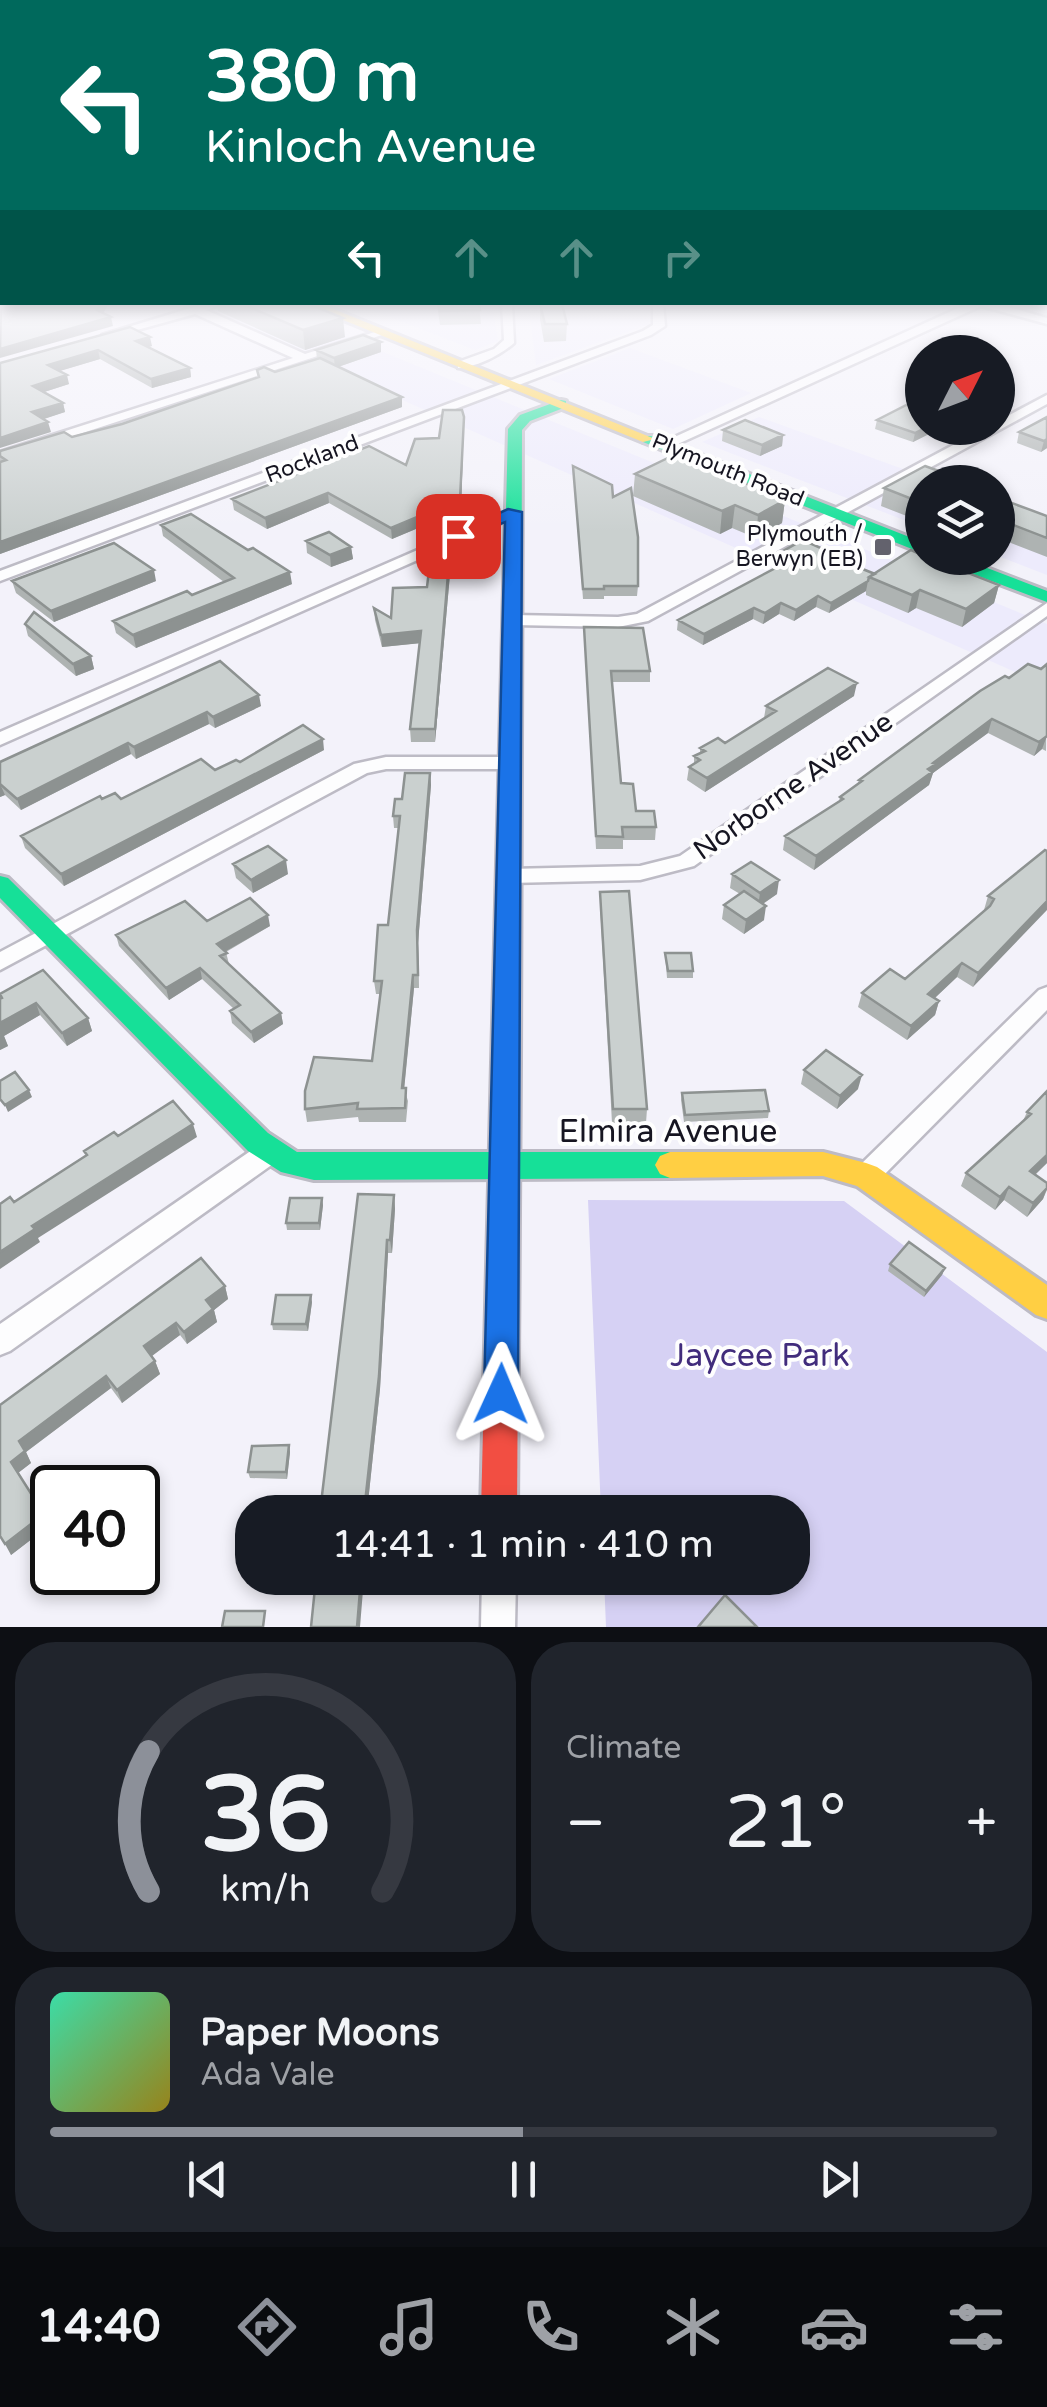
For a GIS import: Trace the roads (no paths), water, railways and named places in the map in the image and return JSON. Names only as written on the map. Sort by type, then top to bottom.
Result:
[{"type":"street","points":[[0,456],[236,380]]},
{"type":"street","name":"Plymouth Road","points":[[500,380],[905,541]]},
{"type":"street","name":"Rockland","points":[[0,576],[521,380]]},
{"type":"street","points":[[664,445],[808,380]]},
{"type":"street","points":[[1015,416],[1047,399]]},
{"type":"street","points":[[500,1495],[516,426],[560,404]]},
{"type":"street","points":[[923,465],[960,445]]},
{"type":"street","points":[[514,620],[618,622],[642,618],[905,475]]},
{"type":"street","points":[[0,740],[514,512]]},
{"type":"street","points":[[991,575],[1047,597]]},
{"type":"street","name":"Norborne Avenue","points":[[508,876],[640,874],[686,861],[1047,608]]},
{"type":"street","points":[[0,962],[362,768],[386,763],[510,763]]},
{"type":"street","name":"Elmira Avenue","points":[[0,884],[271,1151],[291,1163],[314,1167],[823,1164],[866,1176],[1047,1304]]},
{"type":"street","points":[[866,1176],[1047,996]]},
{"type":"street","points":[[0,1341],[271,1151]]},
{"type":"street","points":[[498,1627],[499,1595]]},
{"type":"place","name":"Plymouth / Berwyn (EB)","points":[[883,547]]},
{"type":"park label","name":"Jaycee Park","points":[[760,1356]]}]
